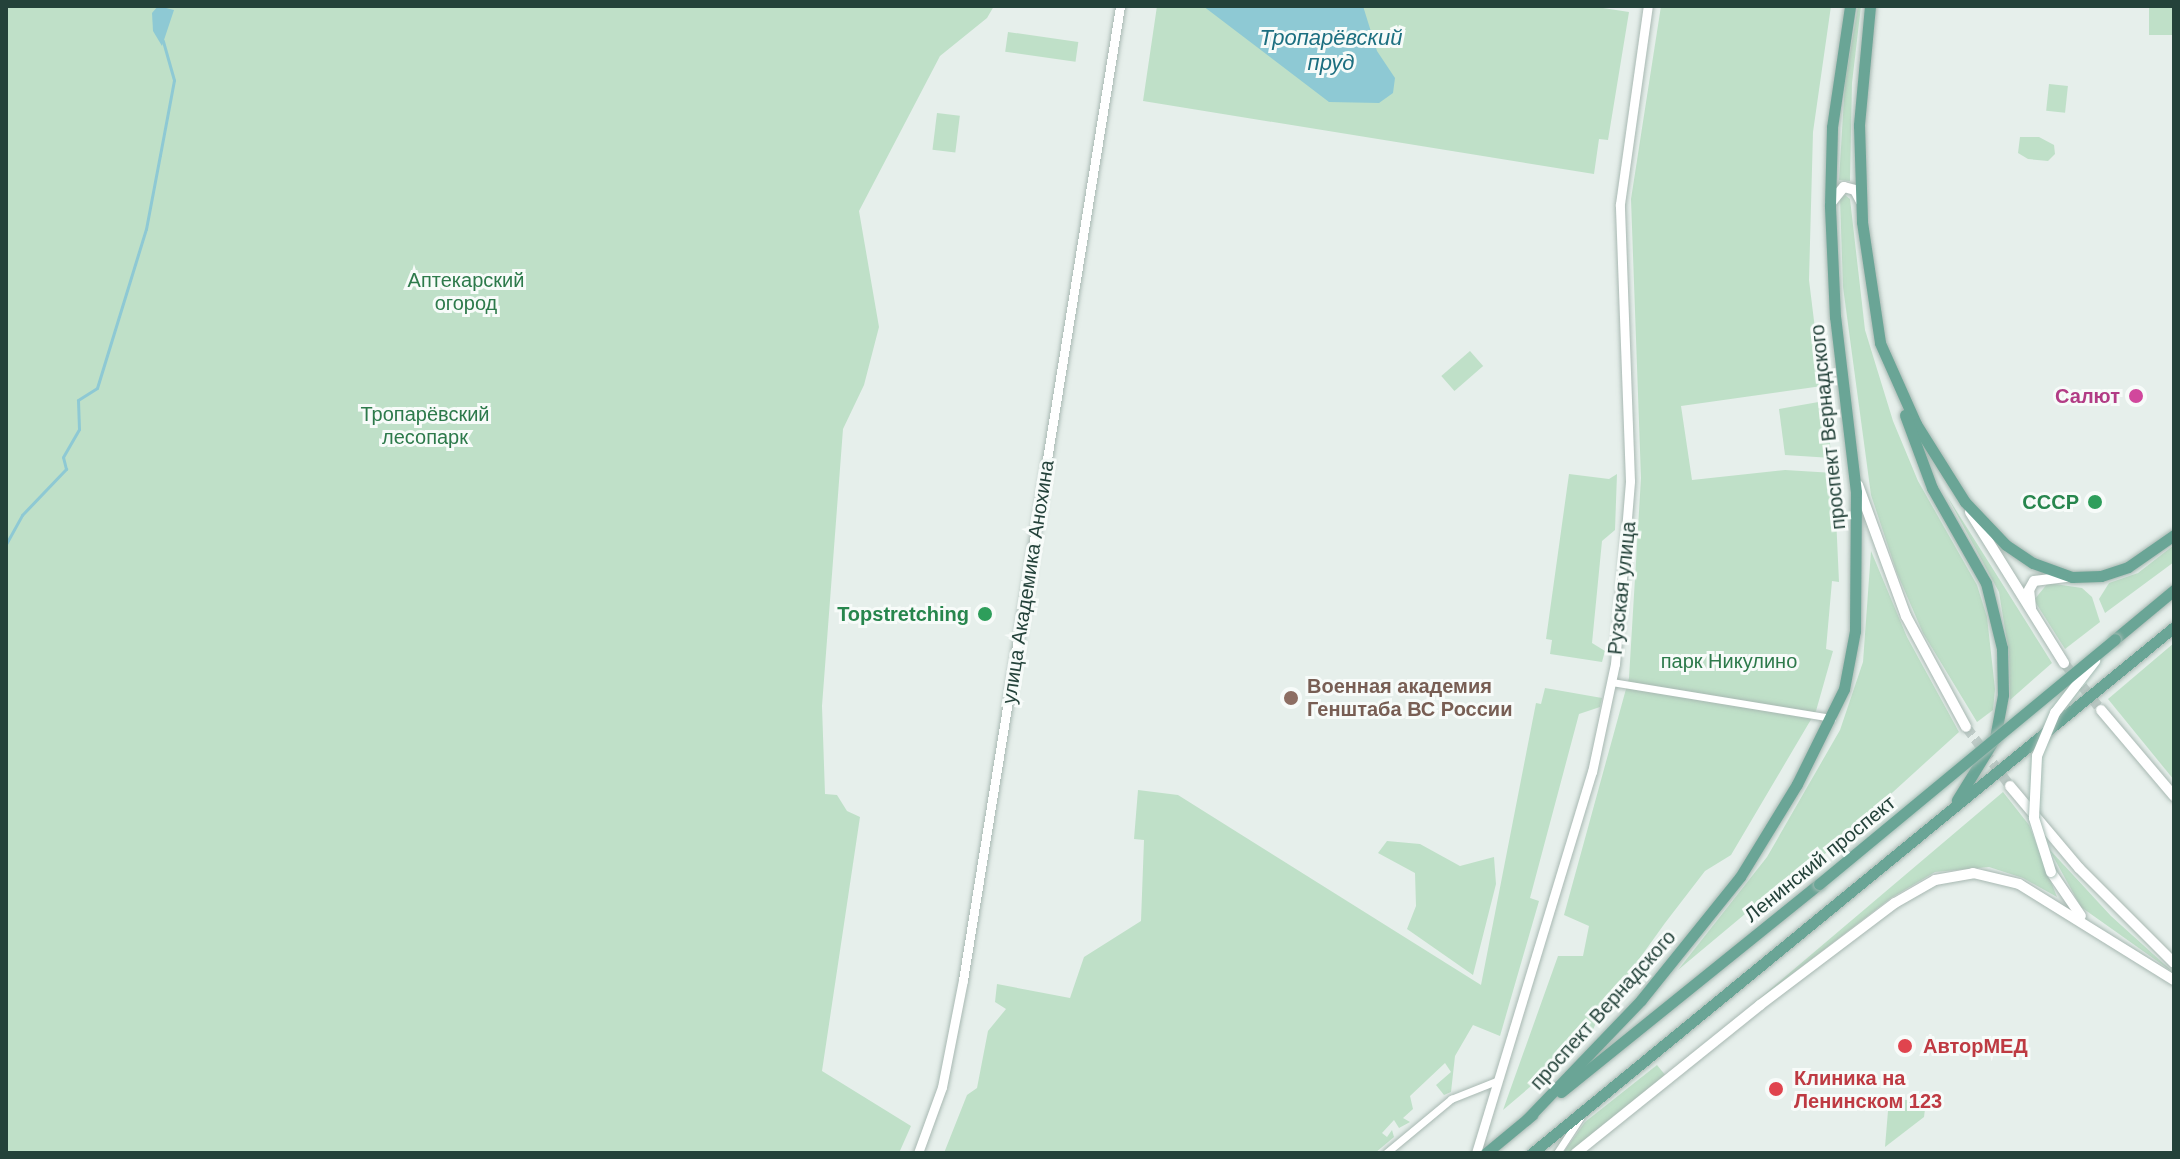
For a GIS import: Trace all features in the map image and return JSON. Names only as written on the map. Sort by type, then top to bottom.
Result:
[{"type":"main road","name":"проспект Вернадского","points":[[1526,1120],[1651,989],[1740,877],[1832,718],[1847,676],[1855,631],[1854,467],[1835,317],[1830,205],[1832,127],[1850,6]]},
{"type":"main road","points":[[1870,6],[1859,125],[1861,204],[1874,321],[1925,473],[1986,583],[2002,648],[2003,695],[1995,738],[1979,770],[1946,815]]},
{"type":"main road","points":[[1830,205],[1844,187],[1855,190],[1861,204]]},
{"type":"main road","points":[[1892,376],[2064,663]]},
{"type":"main road","points":[[1854,467],[1897,594],[1966,727]]},
{"type":"main road","points":[[1965,502],[2020,555],[2072,577]]},
{"type":"main road","points":[[2035,617],[2028,597],[2034,581],[2128,567],[2174,535]]},
{"type":"main road","name":"Ленинский проспект","points":[[1486,1153],[1819,884],[2174,590]]},
{"type":"main road","points":[[1532,1153],[2174,627]]},
{"type":"main road","points":[[2101,932],[2074,909],[2051,872],[2034,818],[2037,756],[2066,696],[2115,639]]},
{"type":"main road","points":[[2101,710],[2174,796]]},
{"type":"main road","points":[[2010,786],[2088,878],[2174,963]]},
{"type":"main road","points":[[1576,1153],[1760,1005],[1924,884],[1960,874],[1997,876],[2031,890],[2174,980]]},
{"type":"street","name":"улица Академика Анохина","points":[[918,1153],[945,1076],[963,980],[1120,6]]},
{"type":"street","name":"Рузская улица","points":[[1476,1153],[1595,761],[1612,682],[1630,517],[1620,204],[1648,6]]},
{"type":"street","points":[[1612,682],[1832,718]]},
{"type":"street","points":[[1386,1153],[1451,1099],[1498,1079]]},
{"type":"street","points":[[1557,1153],[1586,1110]]},
{"type":"green space","name":"Тропарёвский лесопарк","points":[[6,6],[994,6],[987,18],[940,56],[859,211],[879,327],[864,385],[843,429],[822,706],[825,794],[837,795],[847,811],[860,817],[822,1071],[911,1126],[899,1153],[6,1153]]},
{"type":"green space","points":[[1157,6],[1590,6],[1629,12],[1608,140],[1599,139],[1594,174],[1143,101]]},
{"type":"green space","name":"парк Никулино","points":[[1661,6],[1831,6],[1813,132],[1809,280],[1822,386],[1681,406],[1692,480],[1785,470],[1834,473],[1839,582],[1832,581],[1826,649],[1833,651],[1816,711],[1731,855],[1705,871],[1599,1015],[1591,1035],[1503,1110],[1558,956],[1583,956],[1589,926],[1564,915],[1629,678],[1641,478],[1631,199]]},
{"type":"green space","points":[[1858,6],[1861,6],[1852,83],[1850,181],[1839,180],[1845,82]]},
{"type":"green space","points":[[2149,6],[2172,6],[2172,35],[2149,35]]},
{"type":"green space","points":[[1008,32],[1078,42],[1076,62],[1005,52]]},
{"type":"green space","points":[[2049,84],[2068,86],[2065,113],[2046,111]]},
{"type":"green space","points":[[937,113],[960,116],[955,153],[932,150]]},
{"type":"green space","points":[[2020,137],[2039,137],[2054,145],[2055,154],[2048,161],[2028,159],[2018,153]]},
{"type":"green space","points":[[1845,195],[1850,199],[1865,330],[1893,421],[1918,481],[1977,585],[1987,617],[1995,689],[1993,710],[1977,722],[1923,633],[1897,573],[1871,495],[1843,287],[1840,198]]},
{"type":"green space","points":[[1470,351],[1483,366],[1454,391],[1441,376]]},
{"type":"green space","points":[[1824,401],[1832,458],[1785,455],[1779,409]]},
{"type":"green space","points":[[1569,474],[1609,479],[1617,474],[1615,530],[1602,541],[1592,643],[1605,651],[1602,662],[1550,654],[1552,640],[1546,639]]},
{"type":"green space","points":[[1947,496],[2052,663],[2010,700],[2009,654],[1999,592]]},
{"type":"green space","points":[[2174,545],[2174,562],[2105,613],[2099,599],[2109,583],[2138,573]]},
{"type":"green space","points":[[1871,551],[1907,637],[1959,732],[1805,872],[1800,868],[1678,970],[1767,857],[1840,730],[1863,662]]},
{"type":"green space","points":[[2048,583],[2082,588],[2092,597],[2100,622],[2065,649],[2034,600]]},
{"type":"green space","points":[[2174,643],[2174,780],[2108,699]]},
{"type":"green space","points":[[1545,688],[1602,698],[1600,707],[1579,714],[1530,898],[1539,901],[1500,1036],[1473,1025],[1455,1056],[1451,1092],[1444,1095],[1436,1085],[1451,1072],[1445,1063],[1410,1096],[1413,1109],[1403,1118],[1410,1122],[1399,1128],[1394,1120],[1382,1133],[1387,1137],[1392,1130],[1394,1137],[1375,1153],[944,1153],[967,1095],[977,1088],[988,1031],[1006,1009],[995,1002],[997,984],[1070,998],[1084,957],[1141,921],[1144,840],[1134,839],[1138,790],[1178,795],[1481,985],[1536,703],[1541,704]]},
{"type":"green space","points":[[2003,792],[2029,825],[2057,897],[2023,878],[1989,867],[1935,872],[1891,898],[1753,1004]]},
{"type":"green space","points":[[1387,841],[1420,844],[1460,866],[1494,857],[1496,884],[1473,975],[1407,929],[1416,906],[1415,873],[1378,853]]},
{"type":"green space","points":[[2049,849],[2111,916],[2174,973],[2081,907]]},
{"type":"green space","points":[[1657,1065],[1666,1076],[1570,1153],[1563,1153],[1585,1122]]},
{"type":"green space","points":[[1889,1099],[1926,1101],[1924,1117],[1885,1147]]},
{"type":"water","points":[[158,6],[174,10],[162,46],[153,31],[152,13]]},
{"type":"water","name":"Тропарёвский пруд","points":[[1203,6],[1363,6],[1377,51],[1395,78],[1393,93],[1379,103],[1329,102]]},
{"type":"waterway","points":[[6,544],[22,515],[66,469],[63,457],[79,429],[78,400],[97,388],[146,229],[174,80],[163,41]]},
{"type":"tunnel","points":[[2064,663],[2101,710]]},
{"type":"tunnel","points":[[1966,727],[2010,786]]},
{"type":"place","name":"Салют","points":[[2136,396]]},
{"type":"place","name":"СССР","points":[[2095,502]]},
{"type":"place","name":"Topstretching","points":[[985,614]]},
{"type":"place","name":"Военная академия Генштаба ВС России","points":[[1291,698]]},
{"type":"place","name":"АвторМЕД","points":[[1905,1046]]},
{"type":"place","name":"Клиника на Ленинском 123","points":[[1776,1089]]},
{"type":"park label","name":"Аптекарский огород","points":[[466,292]]}]
